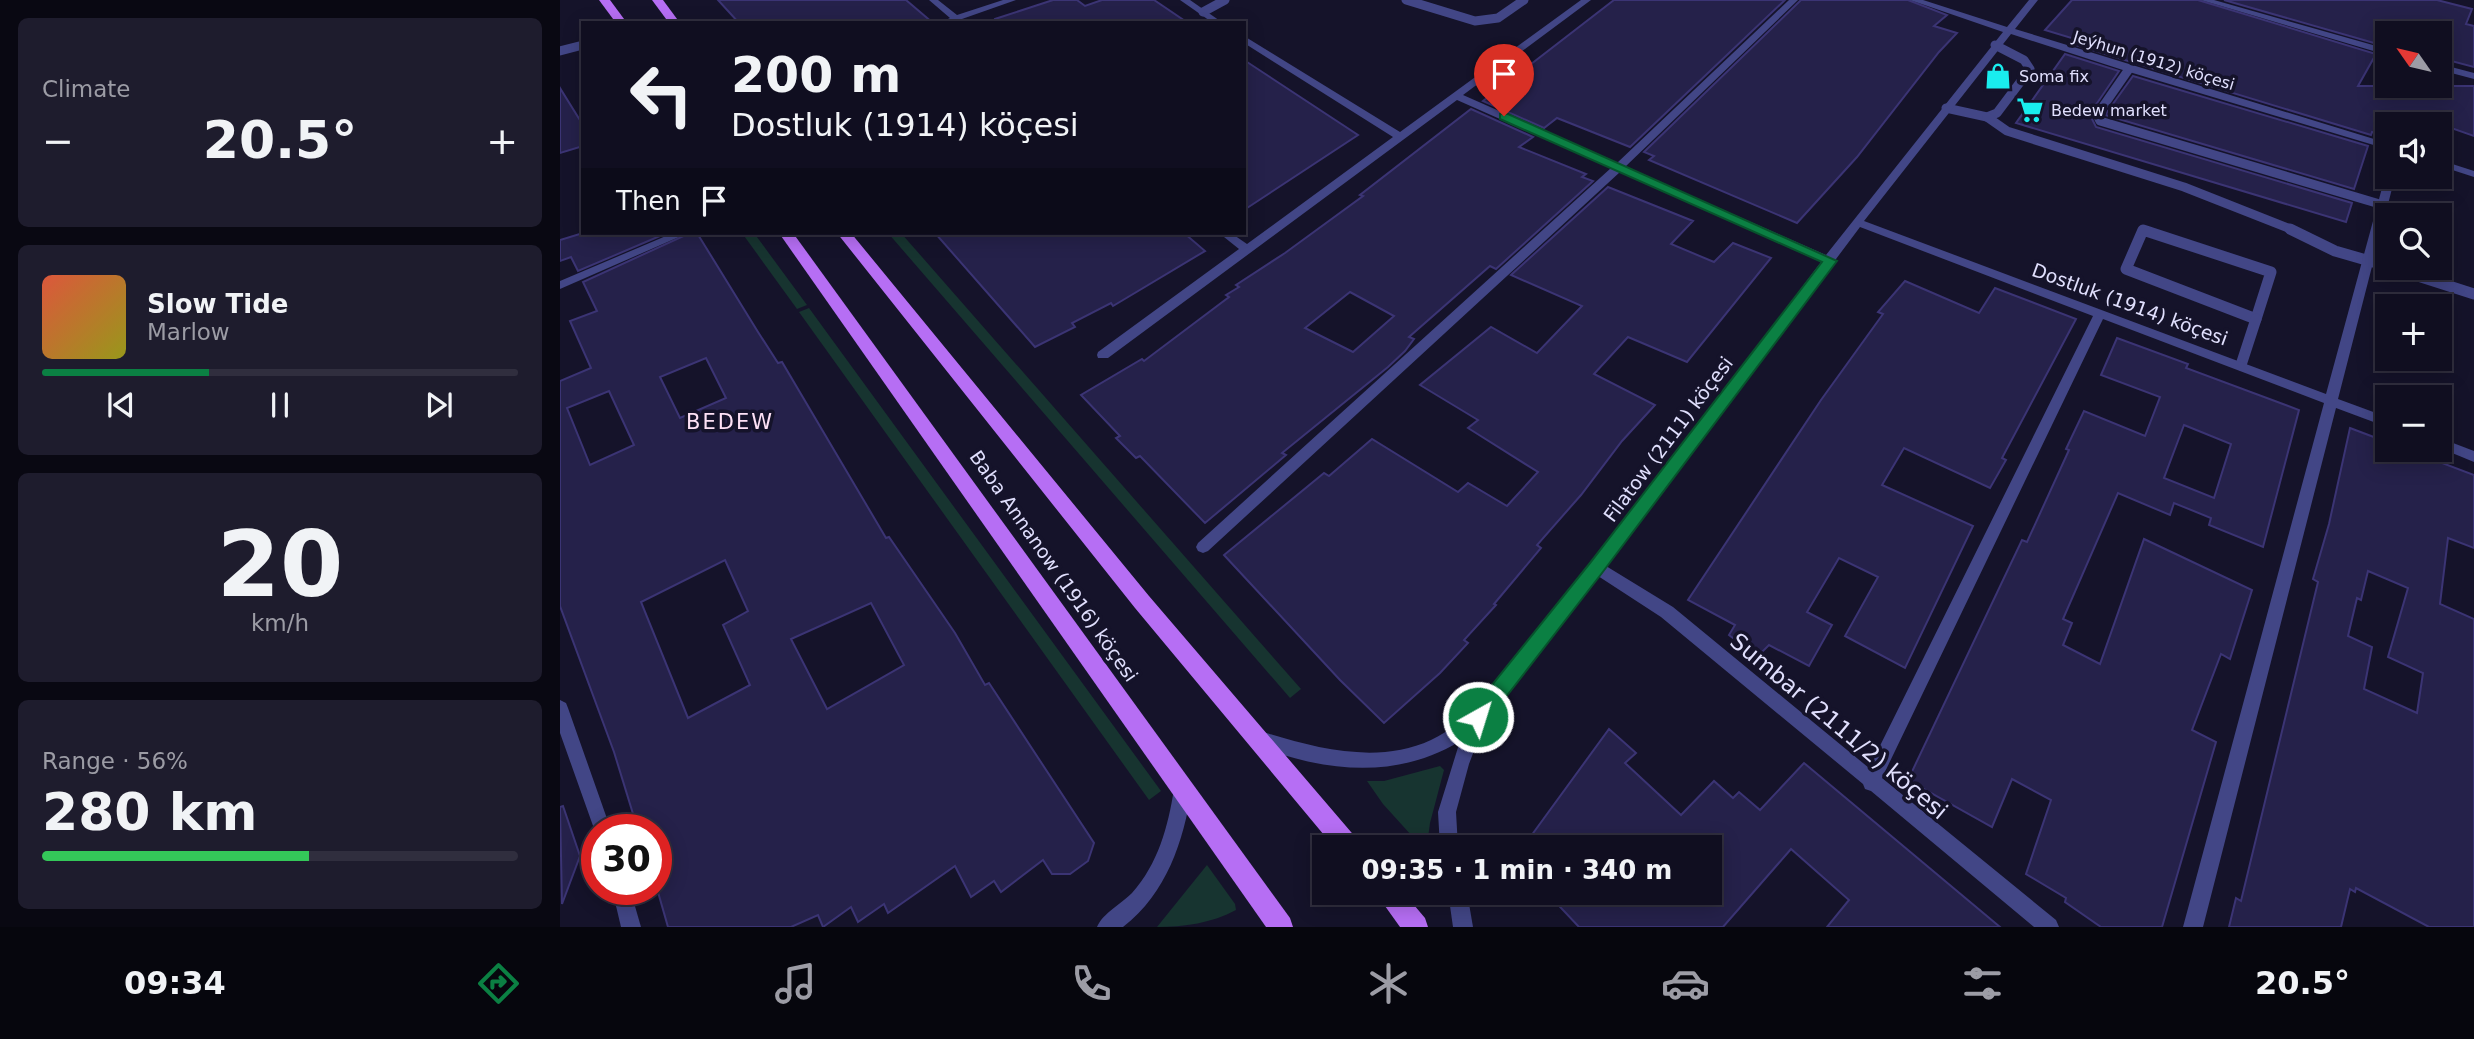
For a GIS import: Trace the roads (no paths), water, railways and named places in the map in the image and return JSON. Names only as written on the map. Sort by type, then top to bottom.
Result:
[{"type":"main road","points":[[604,0],[620,21]]},
{"type":"main road","points":[[657,0],[673,21]]},
{"type":"main road","name":"Baba Annanow (1916) köçesi","points":[[787,235],[1281,927]]},
{"type":"main road","name":"Baba Annanow (1916) köçesi","points":[[846,235],[1016,448],[1339,835]]},
{"type":"main road","points":[[1398,905],[1416,927]]},
{"type":"street","points":[[933,0],[958,21],[1012,0]]},
{"type":"street","points":[[1184,0],[1216,21]]},
{"type":"street","points":[[1103,355],[1587,0]]},
{"type":"street","points":[[1203,547],[1620,166],[1794,0]]},
{"type":"street","name":"Jeýhun (1912) köçesi","points":[[1914,0],[2129,69],[2375,142]]},
{"type":"street","name":"Filatow (2111) köçesi","points":[[1256,737],[1296,751],[1347,761],[1399,758],[1437,745],[1478,717],[1596,568],[1946,108],[2034,0]]},
{"type":"street","points":[[2205,0],[2375,49]]},
{"type":"street","points":[[1246,39],[1400,137]]},
{"type":"street","points":[[2452,70],[2474,76]]},
{"type":"street","points":[[1457,96],[1830,261]]},
{"type":"street","points":[[2452,167],[2474,174]]},
{"type":"street","name":"Dostluk (1914) köçesi","points":[[1859,223],[2375,417]]},
{"type":"street","points":[[2193,927],[2375,233]]},
{"type":"street","points":[[560,285],[677,235]]},
{"type":"street","points":[[1227,235],[1248,250]]},
{"type":"street","points":[[1871,783],[2100,313]]},
{"type":"street","points":[[2452,448],[2474,457]]},
{"type":"street","name":"Sumbar (2111/2) köçesi","points":[[1596,568],[1667,612],[1871,783],[2049,927]]},
{"type":"street","points":[[560,708],[596,814]]},
{"type":"street","points":[[1448,835],[1447,812],[1460,764],[1478,717]]},
{"type":"street","points":[[1107,927],[1145,892],[1166,858],[1178,828],[1183,789]]},
{"type":"street","points":[[625,905],[631,927]]},
{"type":"street","points":[[1459,905],[1463,927]]},
{"type":"lane","points":[[1203,12],[1225,0]]},
{"type":"lane","points":[[1406,0],[1475,21],[1498,18],[1524,0]]},
{"type":"lane","points":[[1987,117],[1997,113],[2030,69],[2024,60],[1995,45]]},
{"type":"lane","points":[[560,51],[581,46]]},
{"type":"lane","points":[[2129,69],[2097,115],[2100,121],[2376,203]]},
{"type":"lane","points":[[1946,108],[1987,117],[2007,131],[2184,187],[2276,222],[2335,251],[2375,263]]},
{"type":"lane","points":[[2241,365],[2256,319],[2271,272],[2143,230],[2126,269],[2256,319]]},
{"type":"lane","points":[[2430,280],[2474,294]]},
{"type":"place","name":"Soma fix","points":[[1998,76]]},
{"type":"place","name":"Bedew market","points":[[2030,110]]},
{"type":"district","name":"BEDEW","points":[[730,422]]}]
